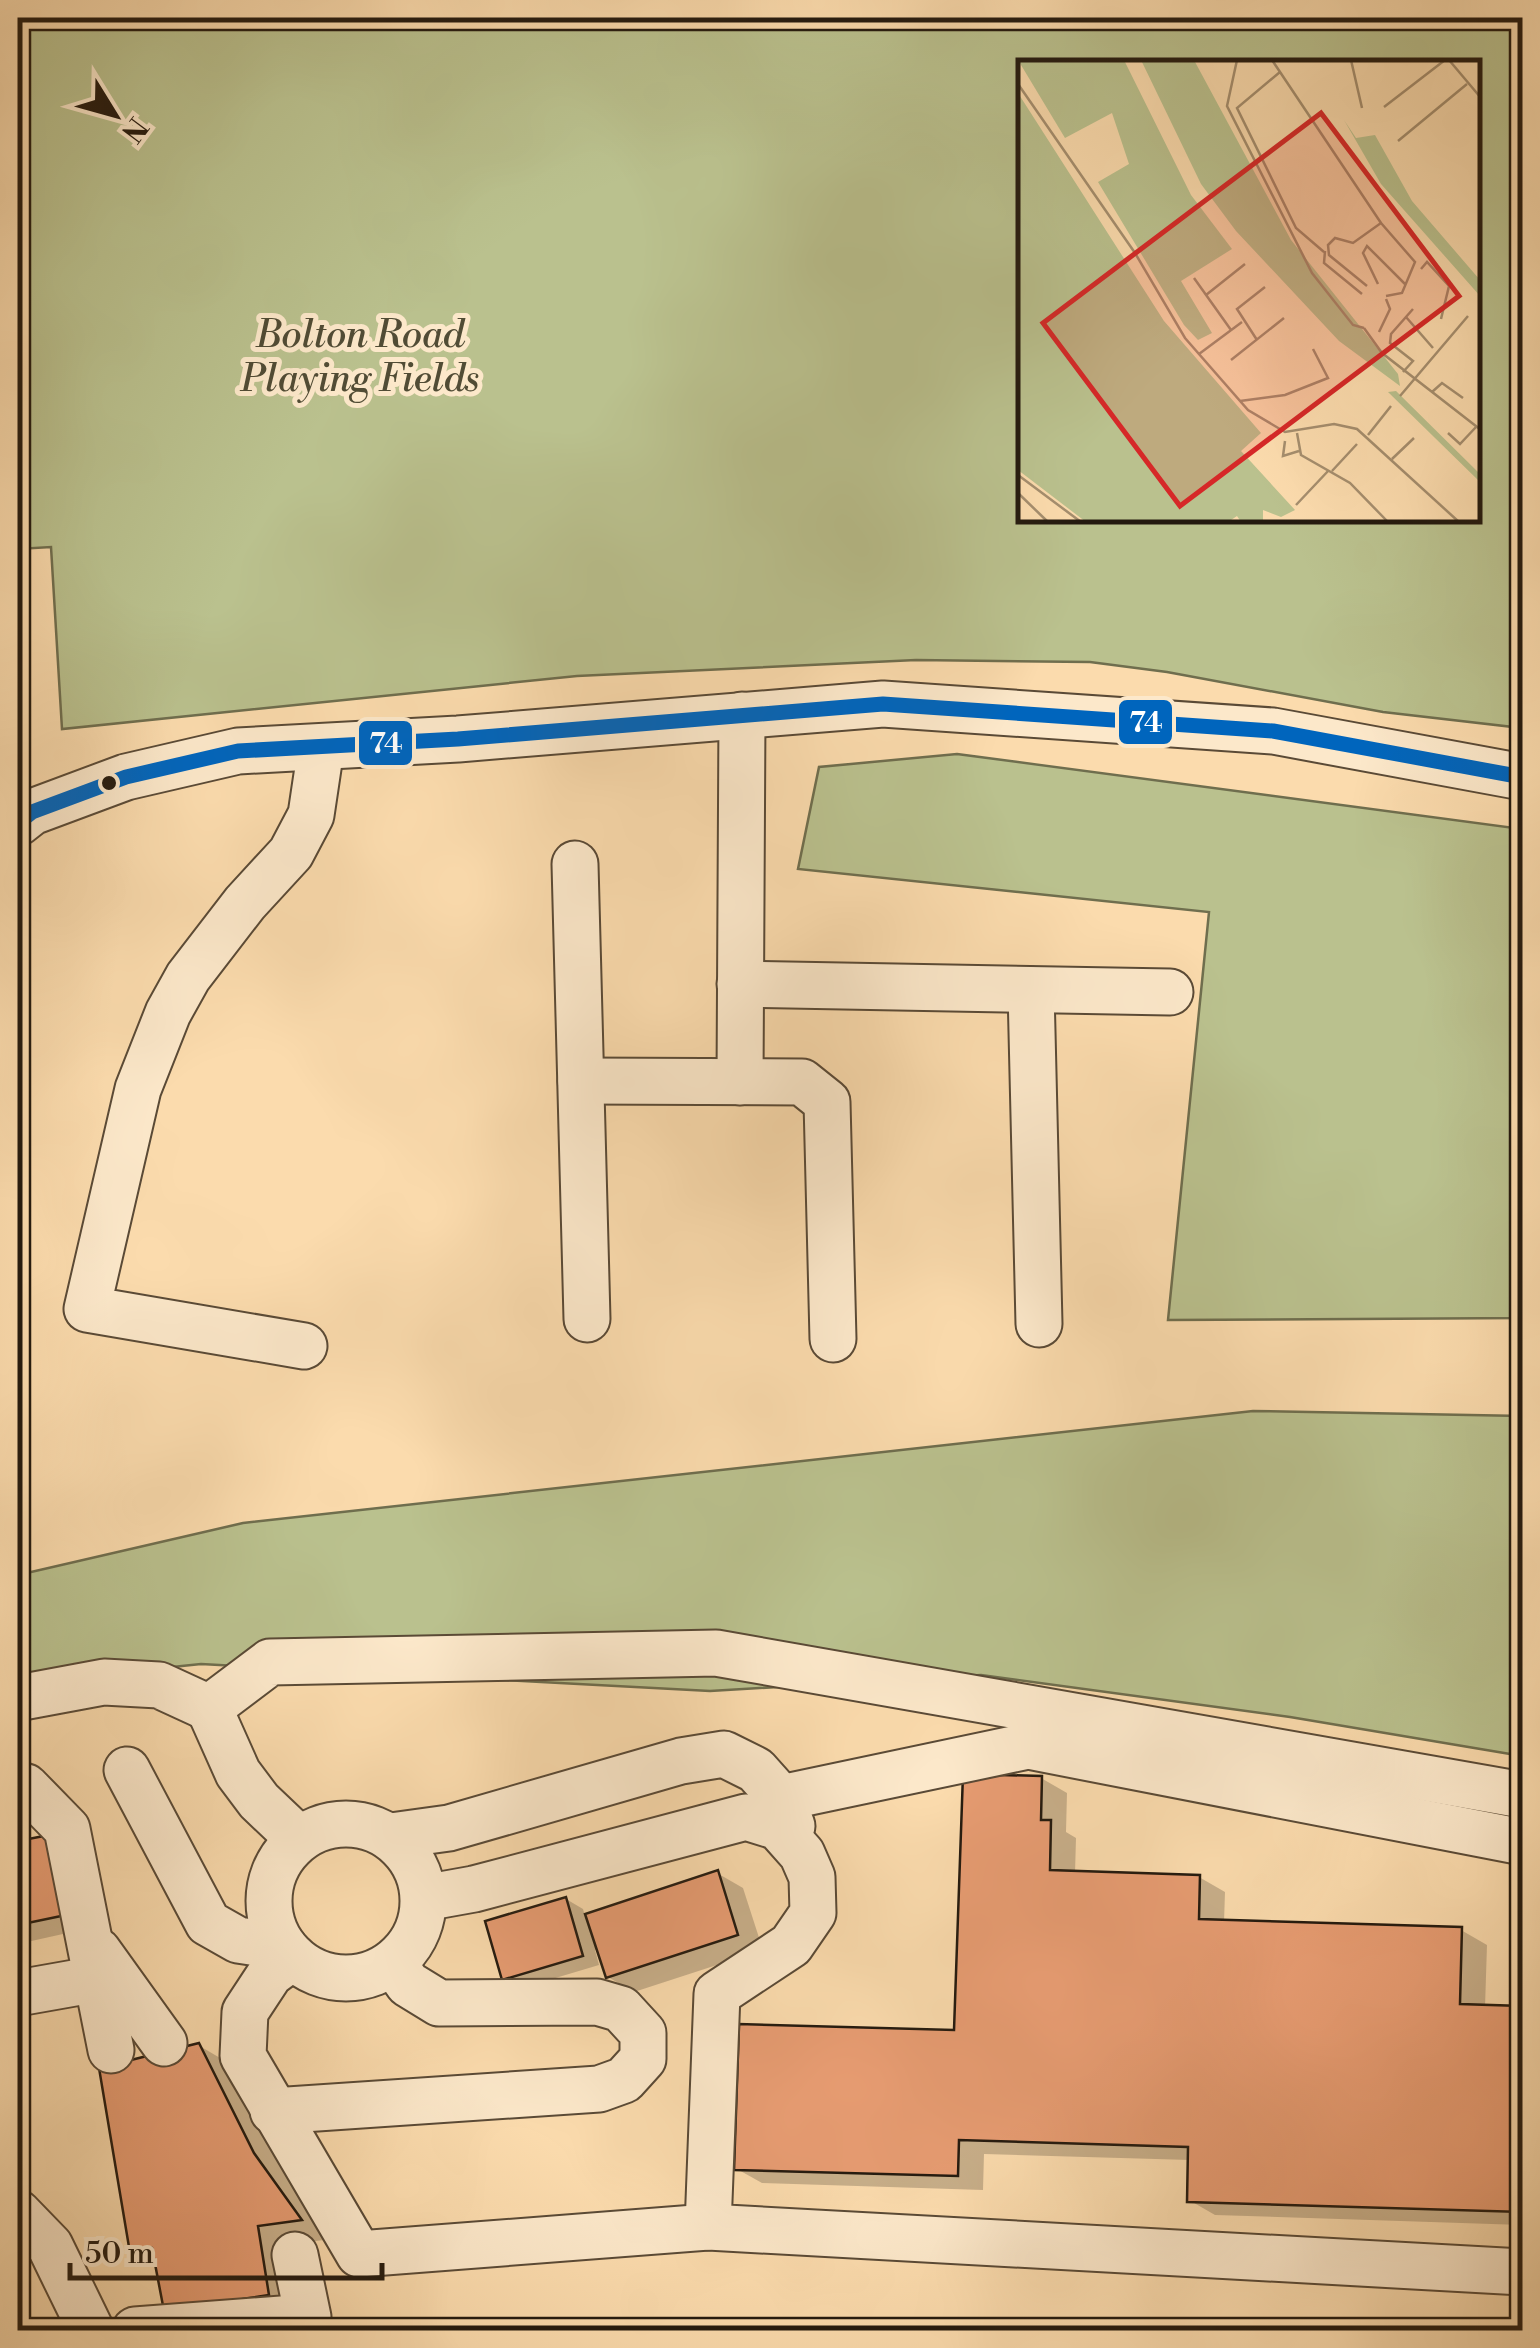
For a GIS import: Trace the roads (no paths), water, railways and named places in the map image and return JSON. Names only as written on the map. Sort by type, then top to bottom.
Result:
[{"type":"street","points":[[18,824],[32,812],[126,777],[238,751],[322,748],[884,704],[1273,731],[1522,776]]},
{"type":"street","points":[[740,1082],[742,716]]},
{"type":"street","points":[[304,1346],[87,1309],[138,1089],[168,1013],[200,962],[291,853],[311,815],[322,748]]},
{"type":"street","points":[[575,864],[587,1319]]},
{"type":"street","points":[[740,984],[1170,992]]},
{"type":"street","points":[[1032,990],[1039,1324]]},
{"type":"street","points":[[581,1081],[802,1082],[827,1102],[834,1339]]},
{"type":"street","points":[[209,1708],[270,1662],[716,1653],[1522,1795]]},
{"type":"street","points":[[18,1698],[104,1682],[159,1685],[209,1708],[238,1773],[260,1801],[300,1839]]},
{"type":"street","points":[[781,1798],[1028,1746],[1522,1842]]},
{"type":"street","points":[[390,1836],[449,1828],[681,1761],[724,1754],[756,1770],[781,1798],[812,1877],[813,1913],[791,1945],[717,1994],[708,2227]]},
{"type":"street","points":[[127,1770],[208,1923],[238,1940],[288,1952],[316,1973],[344,1979],[370,1975],[394,1963],[411,1944],[421,1922],[424,1898],[419,1874],[408,1852],[390,1836],[346,1823],[322,1827],[300,1839],[282,1858],[271,1882],[269,1909],[288,1952]]},
{"type":"street","points":[[18,1789],[26,1787],[67,1829],[111,2050]]},
{"type":"street","points":[[424,1898],[474,1889],[746,1817],[778,1827],[802,1854]]},
{"type":"street","points":[[288,1952],[245,2012],[243,2056],[359,2254],[708,2227],[1522,2272]]},
{"type":"street","points":[[18,1993],[93,1958]]},
{"type":"street","points":[[93,1958],[164,2043]]},
{"type":"street","points":[[272,2111],[600,2088],[624,2080],[642,2059],[643,2033],[620,2009],[597,2002],[440,2003],[408,1984],[394,1963]]},
{"type":"street","points":[[18,2213],[50,2246],[92,2330]]},
{"type":"street","points":[[136,2330],[308,2317],[295,2255]]},
{"type":"park label","name":"Bolton Road Playing Fields","points":[[360,357]]}]
